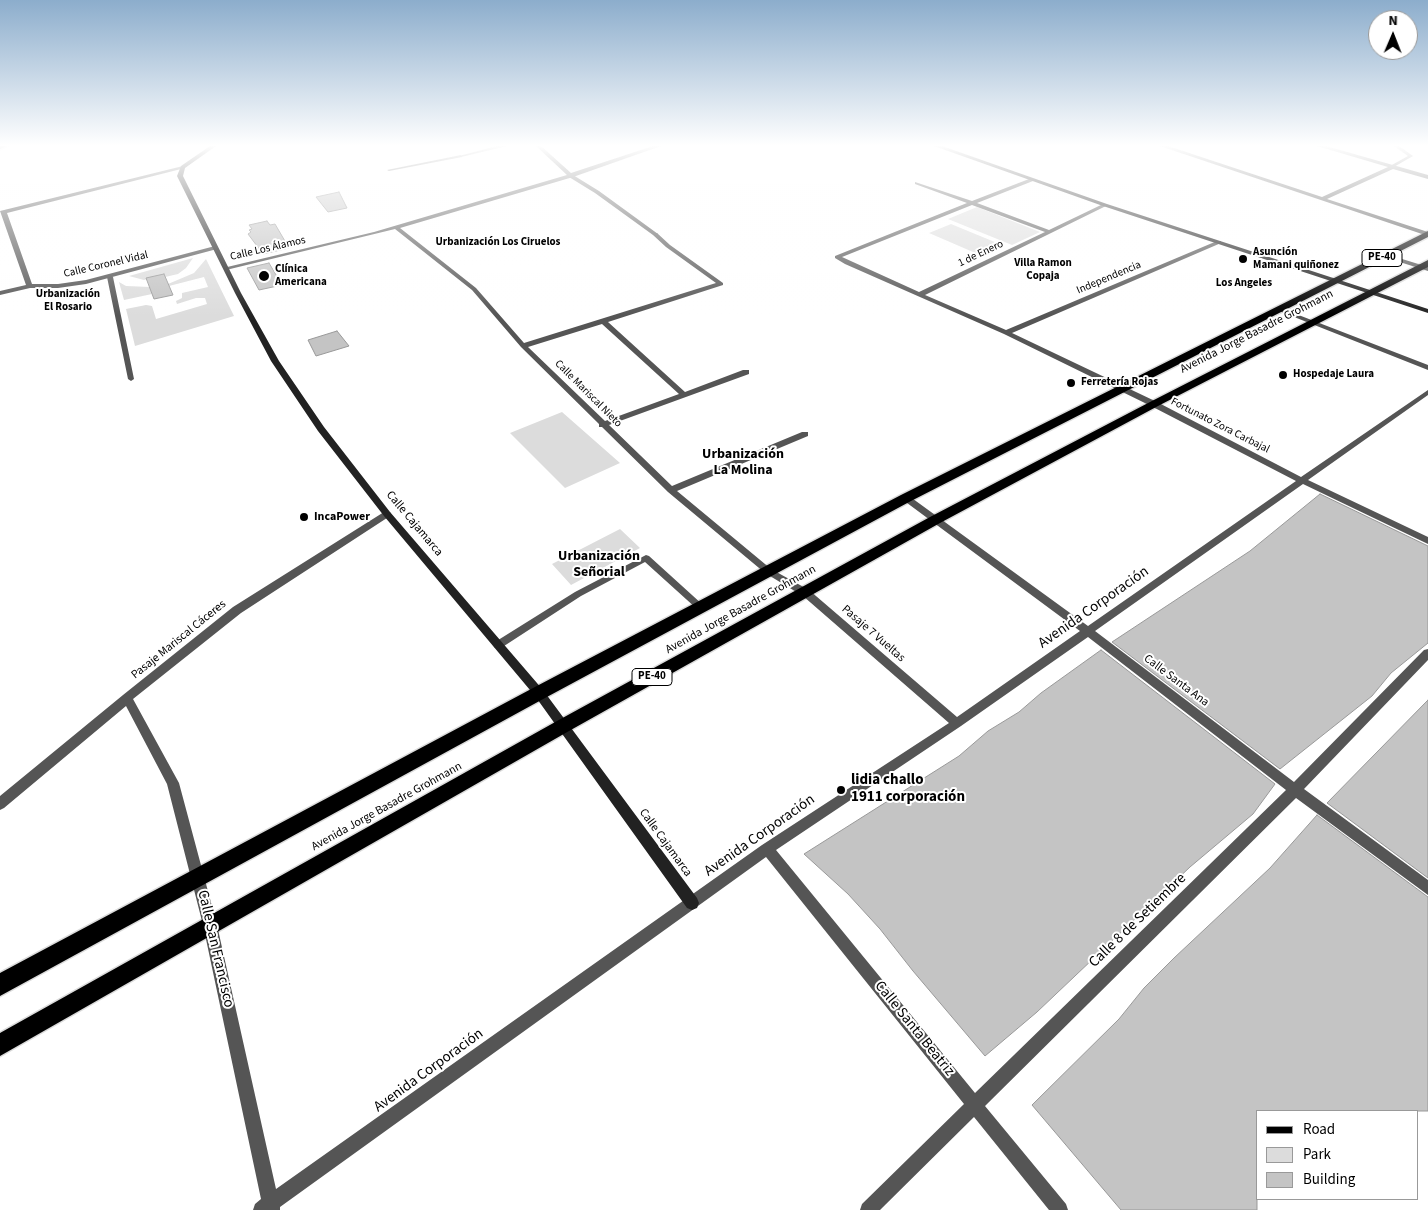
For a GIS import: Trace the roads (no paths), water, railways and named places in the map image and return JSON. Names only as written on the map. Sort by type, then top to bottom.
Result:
[{"type":"highway","name":"Avenida Jorge Basadre Grohmann","points":[[0,985],[539,693],[906,498],[1428,234]]},
{"type":"highway","name":"Avenida Jorge Basadre Grohmann","points":[[0,1045],[563,726],[935,520],[1311,322],[1425,266]]},
{"type":"street","points":[[30,286],[2,213],[43,202]]},
{"type":"street","name":"Calle Cajamarca","points":[[192,202],[275,362],[321,429],[387,514],[539,693],[692,903]]},
{"type":"street","name":"Calle Los Álamos","points":[[226,268],[316,248],[480,202]]},
{"type":"street","points":[[1098,202],[1335,282],[1428,311]]},
{"type":"street","points":[[1332,202],[1428,234]]},
{"type":"street","points":[[973,203],[1050,232]]},
{"type":"street","name":"Fortunato Zora Carbajal","points":[[973,203],[837,256],[847,263],[1006,333],[1121,390],[1154,404],[1301,480],[1428,541]]},
{"type":"street","name":"1 de Enero","points":[[919,295],[1106,205]]},
{"type":"street","name":"Calle Mariscal Nieto","points":[[396,227],[474,289],[523,346],[602,425],[671,490],[768,571]]},
{"type":"street","points":[[523,346],[722,284],[668,246],[655,234]]},
{"type":"street","name":"Independencia","points":[[1006,333],[1220,242]]},
{"type":"street","name":"Calle Coronel Vidal","points":[[0,293],[30,286],[70,285],[216,248]]},
{"type":"street","points":[[1386,256],[1425,266]]},
{"type":"street","points":[[1281,310],[1428,368]]},
{"type":"street","points":[[604,322],[684,394]]},
{"type":"street","points":[[602,425],[746,372]]},
{"type":"street","name":"Avenida Corporación","points":[[268,1208],[767,849],[957,723],[1089,632],[1301,480],[1428,392]]},
{"type":"street","points":[[671,490],[805,434]]},
{"type":"street","name":"Calle Santa Ana","points":[[906,498],[1089,632],[1295,790],[1428,888]]},
{"type":"street","name":"Pasaje Mariscal Cáceres","points":[[0,804],[126,698],[237,610],[387,514]]},
{"type":"street","name":"Pasaje 7 Vueltas","points":[[768,571],[806,593],[957,723]]},
{"type":"street","name":"Calle 8 de Setiembre","points":[[868,1210],[1295,790],[1428,653]]},
{"type":"street","name":"Calle San Francisco","points":[[126,698],[173,783],[210,926],[268,1208]]},
{"type":"street","name":"Calle Santa Beatriz","points":[[767,849],[1060,1210]]},
{"type":"lane","points":[[611,202],[655,234]]},
{"type":"lane","points":[[110,276],[131,379]]},
{"type":"lane","points":[[498,645],[578,594],[646,558],[700,607]]},
{"type":"place","name":"Asunción Mamani quiñonez","points":[[1243,259]]},
{"type":"place","name":"Clínica Americana","points":[[264,276]]},
{"type":"place","name":"Hospedaje Laura","points":[[1283,375]]},
{"type":"place","name":"Ferretería Rojas","points":[[1071,383]]},
{"type":"place","name":"IncaPower","points":[[304,517]]},
{"type":"place","name":"lidia challo 1911 corporación","points":[[841,790]]},
{"type":"district","name":"Urbanización Los Ciruelos","points":[[498,243]]},
{"type":"district","name":"Villa Ramon Copaja","points":[[1043,270]]},
{"type":"district","name":"Los Angeles","points":[[1244,284]]},
{"type":"district","name":"Urbanización El Rosario","points":[[68,301]]},
{"type":"district","name":"Urbanización La Molina","points":[[743,464]]},
{"type":"district","name":"Urbanización Señorial","points":[[599,566]]}]
